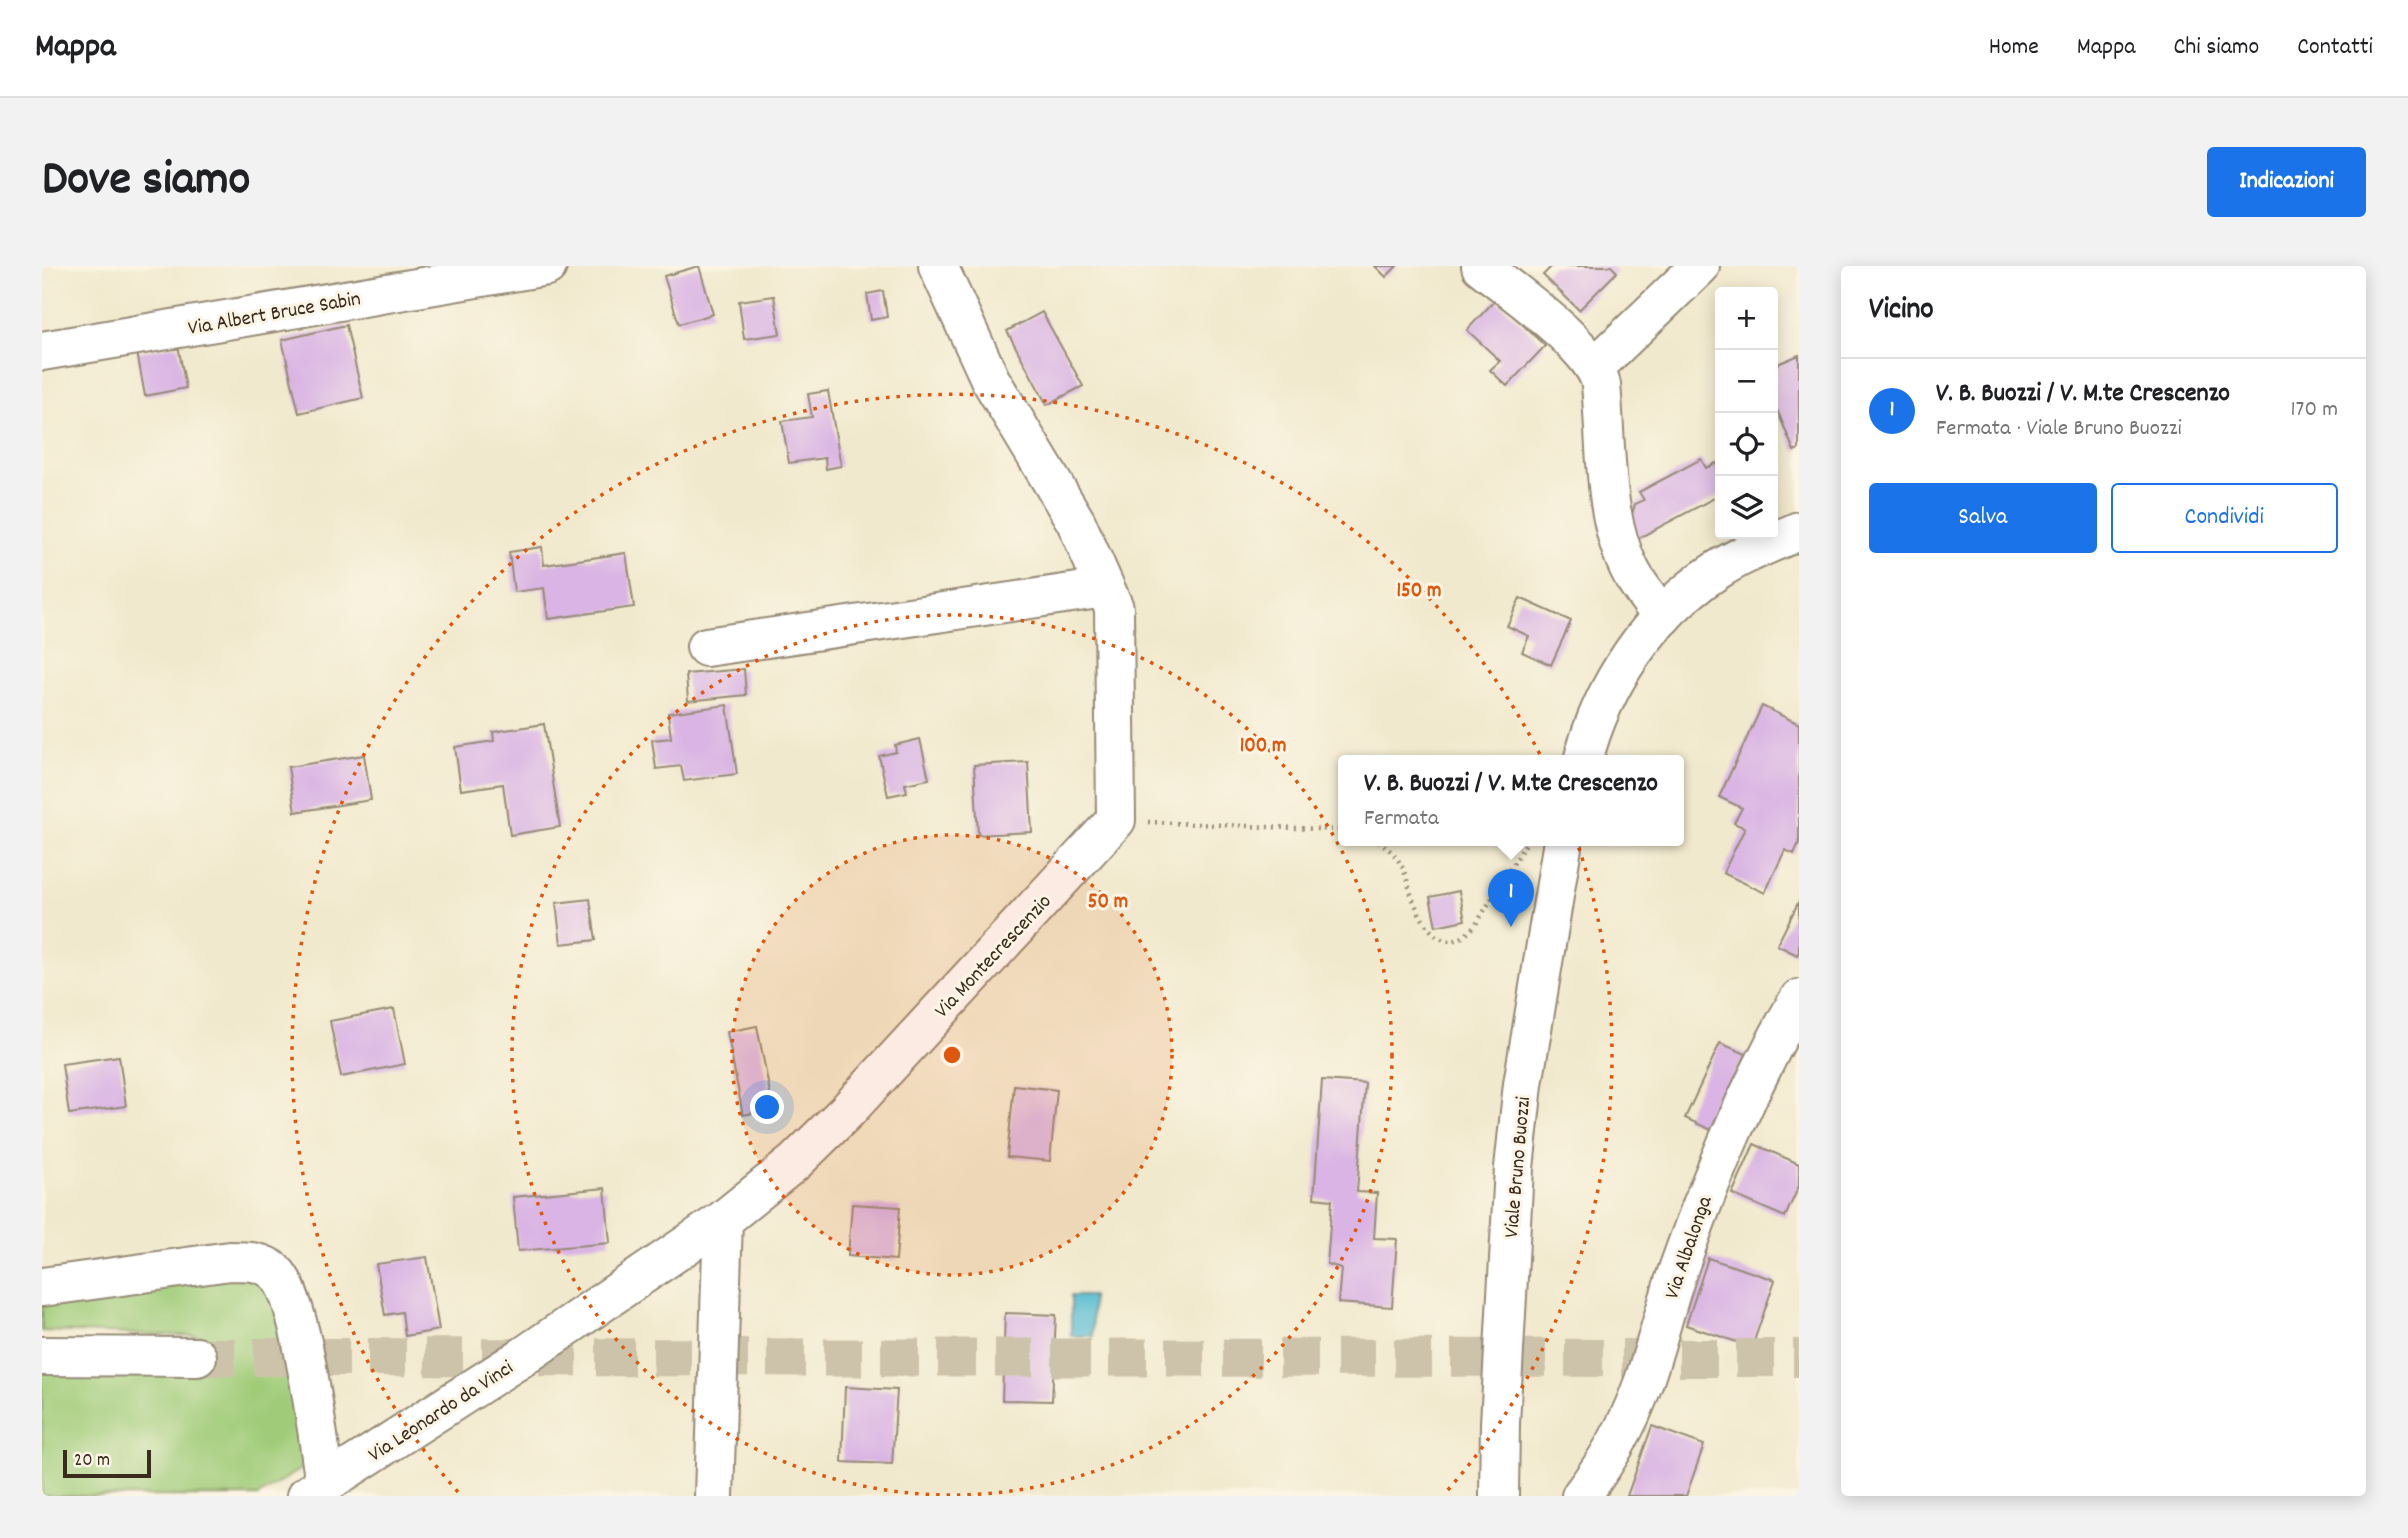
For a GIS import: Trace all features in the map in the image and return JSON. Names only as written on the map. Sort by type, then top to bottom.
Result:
[{"type":"street","name":"Via Albert Bruce Sabin","points":[[42,351],[547,266]]},
{"type":"street","points":[[938,266],[990,379],[1076,522],[1114,608],[1116,820]]},
{"type":"street","points":[[1481,266],[1566,335],[1595,367],[1601,385],[1612,509],[1619,542],[1632,574],[1662,617]]},
{"type":"street","points":[[1595,367],[1700,266]]},
{"type":"street","points":[[1585,755],[1614,682],[1632,654],[1662,617],[1685,594],[1715,571],[1799,531]]},
{"type":"street","points":[[706,647],[1105,588]]},
{"type":"street","name":"Via Montecrescenzio","points":[[723,1220],[795,1162],[836,1122],[1116,820]]},
{"type":"street","name":"Viale Bruno Buozzi","points":[[1499,1496],[1500,1423],[1514,1168],[1523,1084],[1562,846]]},
{"type":"street","name":"Via Albalonga","points":[[1581,1496],[1610,1454],[1634,1406],[1709,1183],[1743,1103],[1799,999]]},
{"type":"street","points":[[714,1496],[723,1220]]},
{"type":"street","name":"Via Leonardo da Vinci","points":[[42,1287],[230,1261],[255,1262],[274,1270],[289,1294],[298,1323],[315,1490],[524,1356],[723,1220]]},
{"type":"street","points":[[42,1356],[197,1357]]},
{"type":"path","points":[[1116,820],[1338,830]]},
{"type":"path","points":[[1385,846],[1400,863],[1412,897],[1430,931],[1442,940],[1455,942],[1466,936],[1476,924],[1524,846]]},
{"type":"green space","points":[[235,1272],[271,1286],[305,1466],[258,1496],[42,1496],[42,1369],[202,1370],[201,1336],[42,1331],[42,1298]]},
{"type":"water","points":[[1071,1296],[1092,1296],[1093,1336],[1071,1336]]},
{"type":"building","points":[[699,266],[713,314],[679,324],[664,276]]},
{"type":"building","points":[[1375,266],[1397,266],[1386,277]]},
{"type":"building","points":[[1552,266],[1611,266],[1617,272],[1579,310],[1543,275]]},
{"type":"building","points":[[883,291],[887,317],[871,320],[867,294]]},
{"type":"building","points":[[774,296],[780,334],[744,339],[739,301]]},
{"type":"building","points":[[1496,299],[1545,346],[1507,386],[1490,370],[1500,361],[1467,330]]},
{"type":"building","points":[[1042,312],[1083,386],[1047,405],[1007,331]]},
{"type":"building","points":[[346,325],[363,398],[299,413],[282,340]]},
{"type":"building","points":[[178,345],[186,388],[145,396],[137,352]]},
{"type":"building","points":[[1799,355],[1799,449],[1794,451],[1778,412],[1778,364]]},
{"type":"building","points":[[828,391],[841,466],[826,469],[825,458],[789,463],[782,421],[812,417],[808,394]]},
{"type":"building","points":[[1701,459],[1706,468],[1715,464],[1715,498],[1639,538],[1630,521],[1635,504],[1644,500],[1639,492]]},
{"type":"building","points":[[542,547],[544,565],[626,553],[634,607],[548,619],[544,588],[514,592],[509,552]]},
{"type":"building","points":[[1520,598],[1571,621],[1551,665],[1522,652],[1529,636],[1507,626]]},
{"type":"building","points":[[744,669],[746,695],[688,701],[686,674]]},
{"type":"building","points":[[727,705],[737,774],[684,781],[681,766],[656,769],[652,740],[671,738],[668,713]]},
{"type":"building","points":[[1762,706],[1799,724],[1799,843],[1794,854],[1785,850],[1765,893],[1723,873],[1745,828],[1734,823],[1742,808],[1719,797]]},
{"type":"building","points":[[544,724],[560,827],[510,835],[503,784],[461,790],[455,747],[494,741],[493,732]]},
{"type":"building","points":[[920,739],[929,779],[905,784],[907,792],[888,796],[879,756],[896,752],[895,745]]},
{"type":"building","points":[[364,755],[371,800],[295,812],[288,767]]},
{"type":"building","points":[[1028,762],[1032,832],[978,835],[974,765]]},
{"type":"building","points":[[1459,891],[1465,920],[1436,926],[1430,897]]},
{"type":"building","points":[[590,899],[596,940],[561,944],[556,903]]},
{"type":"building","points":[[1799,901],[1799,952],[1797,955],[1777,945]]},
{"type":"building","points":[[394,1009],[405,1064],[341,1077],[330,1021]]},
{"type":"building","points":[[757,1026],[773,1109],[743,1115],[727,1032]]},
{"type":"building","points":[[1720,1043],[1746,1054],[1711,1130],[1685,1118]]},
{"type":"building","points":[[119,1056],[126,1106],[69,1114],[62,1064]]},
{"type":"building","points":[[1322,1080],[1365,1083],[1357,1192],[1377,1193],[1374,1238],[1397,1239],[1392,1307],[1338,1303],[1341,1268],[1327,1264],[1332,1200],[1314,1198]]},
{"type":"building","points":[[1014,1085],[1057,1090],[1050,1161],[1007,1157]]},
{"type":"building","points":[[1754,1144],[1799,1164],[1799,1186],[1785,1217],[1732,1194]]},
{"type":"building","points":[[605,1188],[610,1243],[518,1251],[513,1197]]},
{"type":"building","points":[[852,1204],[900,1207],[896,1260],[848,1256]]},
{"type":"building","points":[[427,1257],[439,1330],[405,1336],[402,1312],[385,1315],[376,1264]]},
{"type":"building","points":[[1708,1258],[1775,1280],[1752,1347],[1686,1325]]},
{"type":"building","points":[[1005,1313],[1056,1315],[1052,1401],[1002,1400]]},
{"type":"building","points":[[845,1387],[897,1390],[892,1464],[842,1462]]},
{"type":"building","points":[[1652,1426],[1704,1445],[1686,1496],[1627,1496]]},
{"type":"tunnel","points":[[197,1357],[1799,1358]]},
{"type":"place","name":"V. B. Buozzi / V. M.te Crescenzo","points":[[1511,927]]}]
